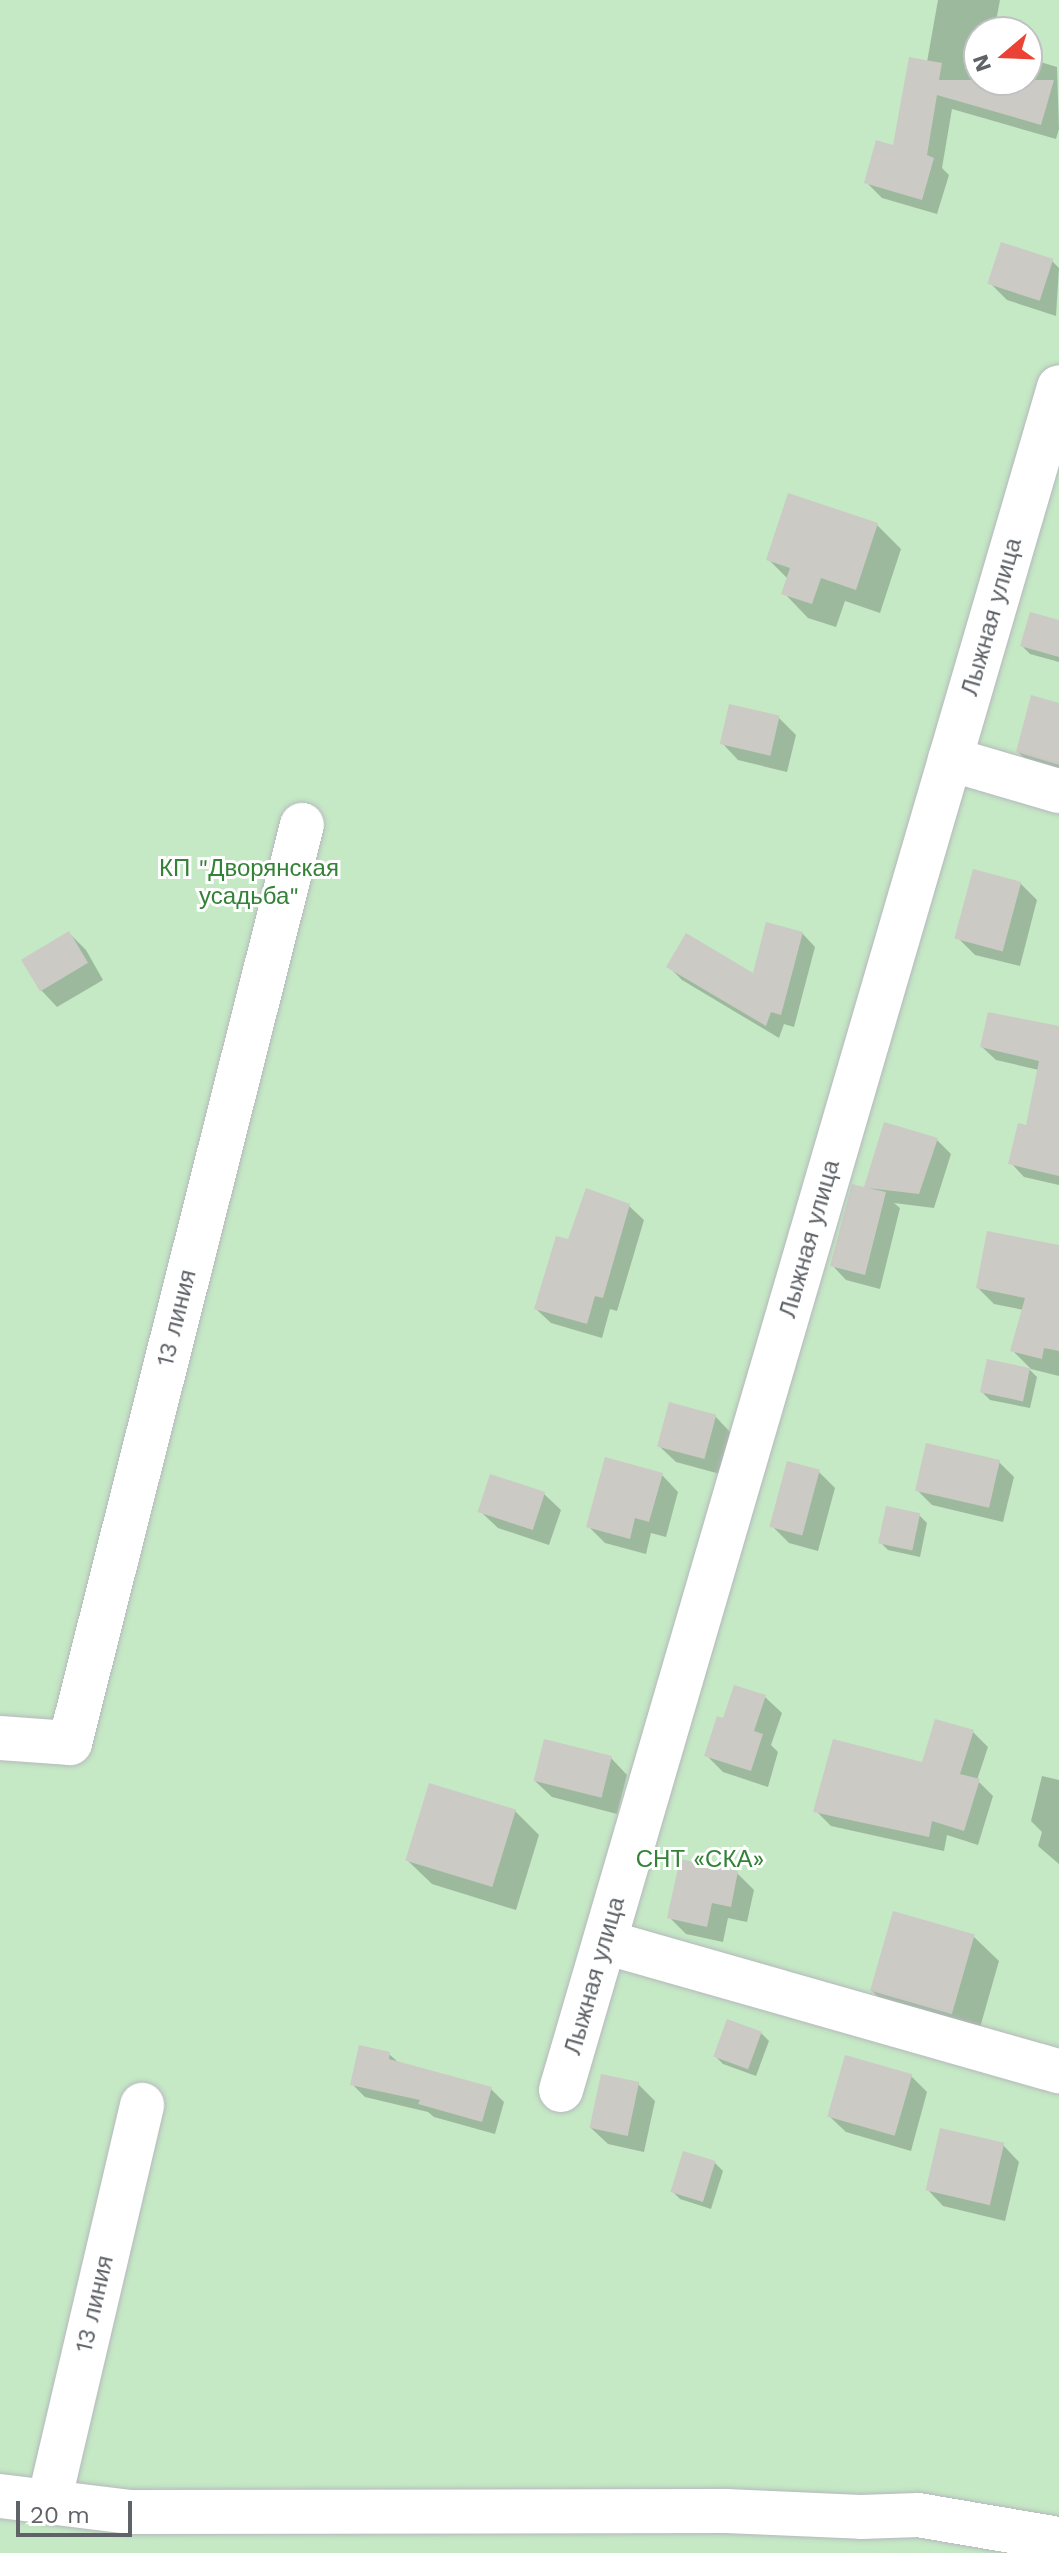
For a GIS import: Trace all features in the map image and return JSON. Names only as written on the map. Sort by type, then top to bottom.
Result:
[{"type":"street","name":"Лыжная улица","points":[[561,2090],[1059,387]]},
{"type":"street","points":[[950,759],[1059,791]]},
{"type":"street","name":"13 линия","points":[[0,1738],[70,1743],[302,825]]},
{"type":"street","points":[[605,1942],[1059,2071]]},
{"type":"street","name":"13 линия","points":[[49,2502],[142,2105]]},
{"type":"street","points":[[0,2496],[131,2512],[726,2511],[861,2517],[918,2515],[1059,2539]]},
{"type":"green space","points":[[0,0],[1059,0],[1059,2553],[0,2553]]},
{"type":"building","points":[[909,57],[942,63],[939,80],[963,80],[963,96],[1043,96],[1043,80],[1054,80],[1041,125],[937,95],[927,155],[934,158],[922,200],[864,183],[876,140],[893,145]]},
{"type":"building","points":[[1001,242],[1053,259],[1040,301],[987,284]]},
{"type":"building","points":[[788,493],[878,523],[856,590],[821,578],[812,604],[781,594],[790,568],[766,560]]},
{"type":"building","points":[[1030,612],[1059,620],[1059,657],[1020,646]]},
{"type":"building","points":[[1031,695],[1059,703],[1059,765],[1016,752]]},
{"type":"building","points":[[729,704],[780,716],[770,756],[720,744]]},
{"type":"building","points":[[973,869],[1021,882],[1003,951],[954,939]]},
{"type":"building","points":[[766,922],[803,932],[781,1015],[771,1012],[766,1026],[666,967],[686,933],[753,973]]},
{"type":"building","points":[[69,931],[88,963],[40,992],[21,960]]},
{"type":"building","points":[[988,1012],[1059,1026],[1059,1176],[1008,1164],[1018,1123],[1026,1125],[1039,1061],[980,1047]]},
{"type":"building","points":[[884,1122],[938,1138],[919,1194],[868,1188],[886,1192],[865,1275],[830,1266],[852,1184],[864,1187]]},
{"type":"building","points":[[586,1188],[630,1204],[603,1298],[595,1296],[587,1324],[534,1309],[556,1236],[568,1239]]},
{"type":"building","points":[[987,1231],[1059,1245],[1059,1351],[1044,1348],[1042,1359],[1010,1351],[1025,1298],[976,1288]]},
{"type":"building","points":[[987,1359],[1030,1368],[1023,1401],[980,1392]]},
{"type":"building","points":[[669,1402],[716,1415],[704,1459],[657,1446]]},
{"type":"building","points":[[926,1443],[1000,1460],[989,1508],[915,1491]]},
{"type":"building","points":[[605,1457],[663,1473],[649,1522],[635,1518],[630,1539],[586,1527]]},
{"type":"building","points":[[787,1461],[820,1470],[802,1535],[769,1527]]},
{"type":"building","points":[[490,1474],[545,1492],[533,1530],[478,1512]]},
{"type":"building","points":[[886,1506],[920,1513],[912,1550],[878,1543]]},
{"type":"building","points":[[734,1685],[766,1695],[754,1731],[763,1734],[751,1771],[704,1756],[717,1716],[723,1718]]},
{"type":"building","points":[[935,1719],[974,1730],[960,1774],[980,1779],[964,1831],[932,1821],[929,1837],[813,1812],[833,1739],[922,1762]]},
{"type":"building","points":[[544,1739],[612,1756],[602,1798],[534,1781]]},
{"type":"building","points":[[429,1783],[516,1810],[492,1887],[405,1860]]},
{"type":"building","points":[[680,1859],[738,1871],[731,1907],[712,1903],[707,1927],[667,1918]]},
{"type":"building","points":[[893,1911],[975,1934],[952,2014],[870,1991]]},
{"type":"building","points":[[727,2019],[762,2032],[748,2069],[713,2057]]},
{"type":"building","points":[[359,2045],[390,2052],[389,2059],[492,2087],[482,2122],[418,2104],[420,2100],[350,2085]]},
{"type":"building","points":[[845,2055],[912,2074],[895,2136],[827,2117]]},
{"type":"building","points":[[601,2074],[639,2082],[628,2136],[590,2128]]},
{"type":"building","points":[[940,2128],[1004,2143],[990,2205],[926,2190]]},
{"type":"building","points":[[683,2151],[716,2161],[703,2202],[670,2192]]},
{"type":"park label","name":"КП \"Дворянская усадьба\"","points":[[249,883]]},
{"type":"park label","name":"СНТ «СКА»","points":[[700,1860]]}]
